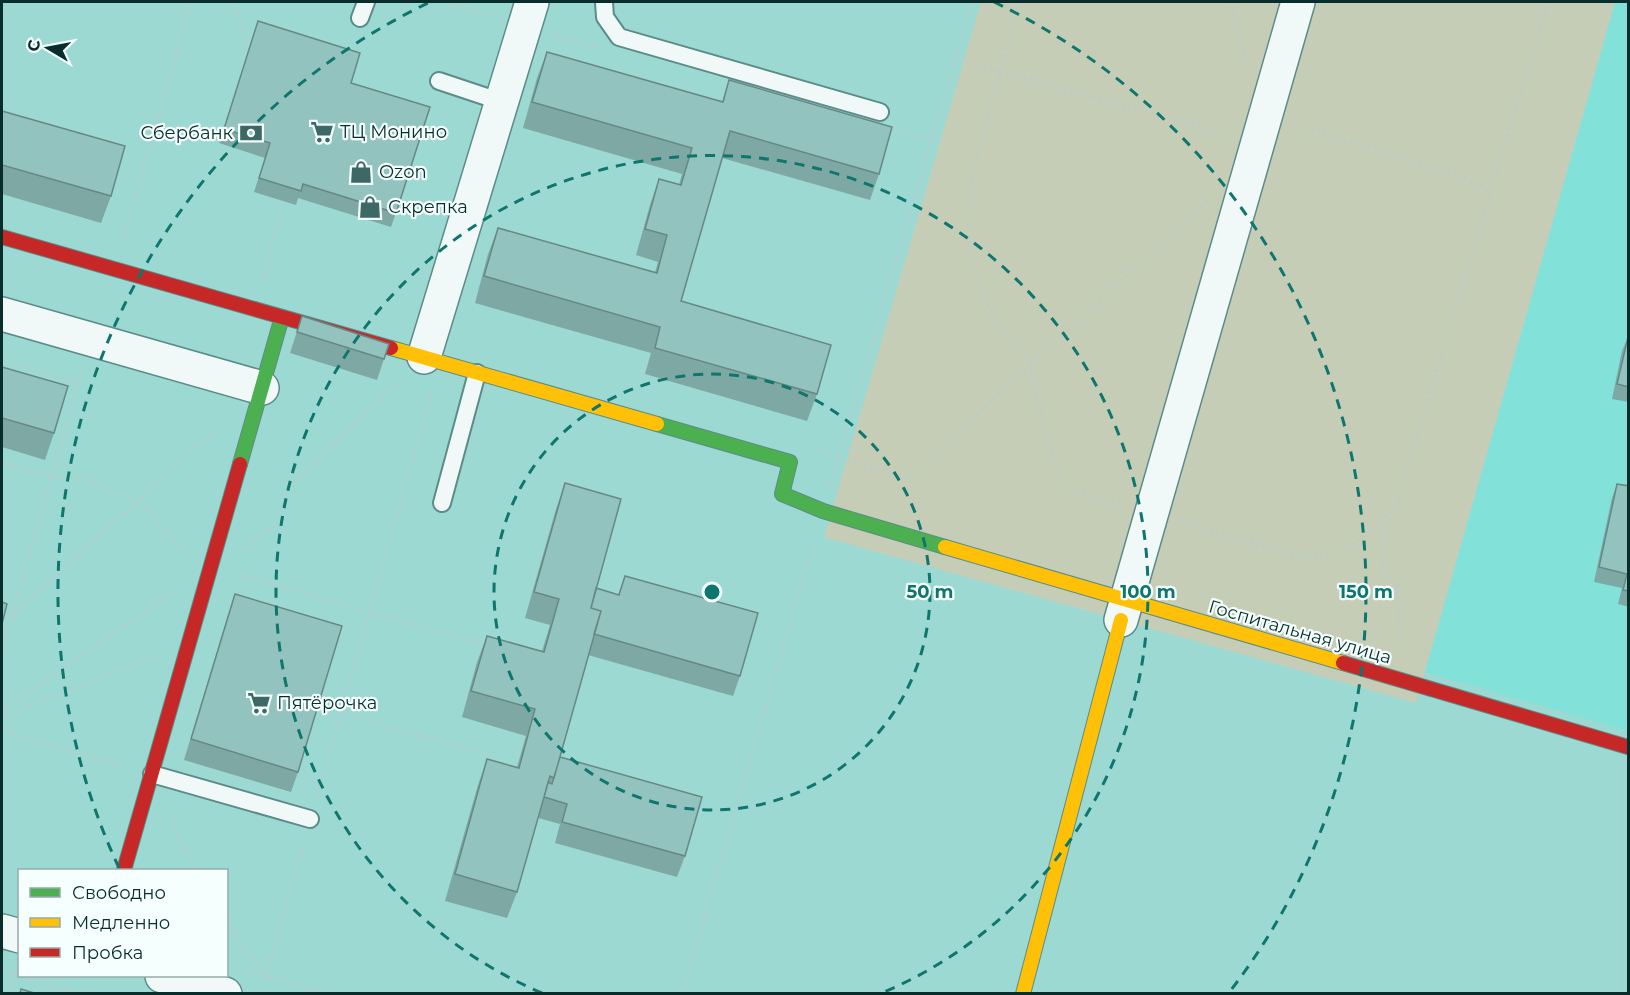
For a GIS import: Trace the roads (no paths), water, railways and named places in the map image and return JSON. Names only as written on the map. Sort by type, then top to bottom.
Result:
[{"type":"street","points":[[1023,993],[1124,610],[1298,2]]},
{"type":"street","points":[[424,357],[484,182],[502,102],[528,14]]},
{"type":"street","points":[[2,237],[477,373]]},
{"type":"street","points":[[2,314],[262,388]]},
{"type":"street","points":[[124,869],[156,775],[189,642],[216,568],[282,317]]},
{"type":"street","name":"Госпитальная улица","points":[[477,373],[790,462],[782,494],[823,511],[1124,610],[1629,747]]},
{"type":"street","points":[[2,931],[18,935]]},
{"type":"street","points":[[185,977],[231,981]]},
{"type":"lane","points":[[360,18],[366,2]]},
{"type":"lane","points":[[604,2],[604,17],[619,37],[880,112]]},
{"type":"lane","points":[[439,81],[502,102]]},
{"type":"lane","points":[[442,503],[477,373]]},
{"type":"lane","points":[[156,775],[310,819]]},
{"type":"place","name":"ТЦ Монино","points":[[322,132]]},
{"type":"place","name":"Сбербанк","points":[[251,133]]},
{"type":"place","name":"Ozon","points":[[361,172]]},
{"type":"place","name":"Скрепка","points":[[370,207]]},
{"type":"place","name":"Пятёрочка","points":[[259,703]]}]
